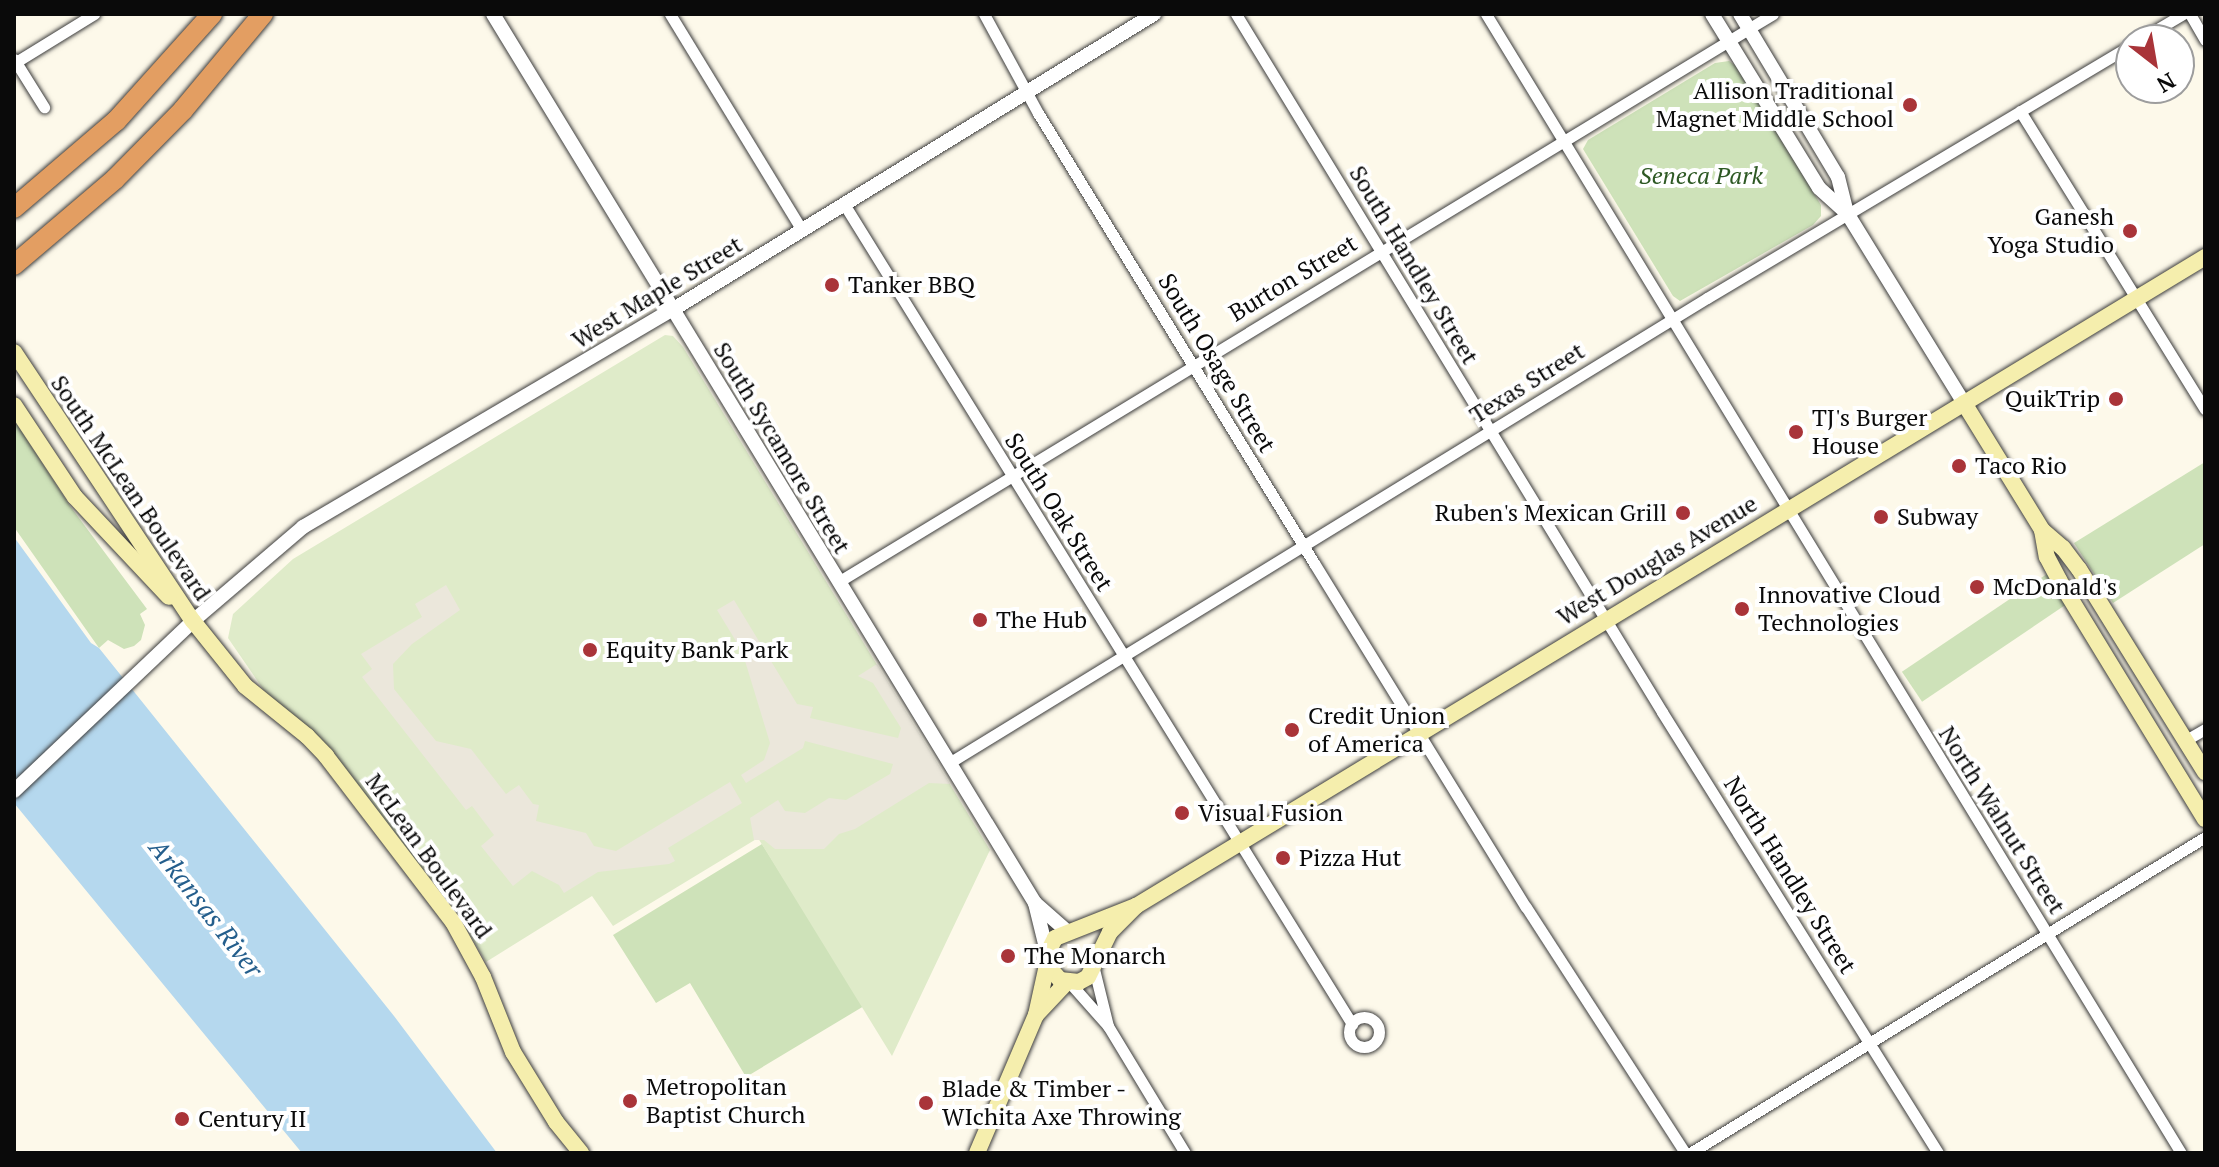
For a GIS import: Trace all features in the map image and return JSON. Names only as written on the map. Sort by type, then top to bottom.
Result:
[{"type":"highway","points":[[14,208],[116,121],[212,14]]},
{"type":"highway","points":[[14,265],[66,224],[125,170],[183,110],[263,14]]},
{"type":"main road","name":"West Douglas Avenue","points":[[1036,1015],[1068,982],[1079,982],[1095,964],[1110,932],[1136,906],[2205,257]]},
{"type":"main road","name":"South McLean Boulevard","points":[[14,352],[193,621]]},
{"type":"main road","points":[[1964,403],[2042,530],[2063,548],[2079,569],[2205,772]]},
{"type":"main road","name":"South McLean Boulevard","points":[[14,405],[40,448],[98,526],[193,621]]},
{"type":"main road","points":[[2042,530],[2047,557],[2059,580],[2205,819]]},
{"type":"main road","name":"McLean Boulevard","points":[[193,621],[245,686],[307,736],[326,756],[429,888],[471,953],[526,1075],[581,1153]]},
{"type":"main road","name":"West Douglas Avenue","points":[[977,1153],[1010,1083],[1036,1015],[1047,958],[1055,938],[1115,911],[1136,906]]},
{"type":"main road","points":[[1071,933],[1091,941],[1095,964]]},
{"type":"main road","points":[[1047,958],[1052,974],[1068,982]]},
{"type":"street","points":[[44,107],[15,60],[94,14]]},
{"type":"street","name":"South Sycamore Street","points":[[493,14],[1035,903],[1071,933]]},
{"type":"street","points":[[670,14],[802,230]]},
{"type":"street","name":"South Osage Street","points":[[984,14],[1303,546],[1687,1153]]},
{"type":"street","name":"West Maple Street","points":[[14,791],[193,621],[303,527],[672,310],[1154,14]]},
{"type":"street","name":"South Handley Street","points":[[1236,14],[1605,619]]},
{"type":"street","name":"North Walnut Street","points":[[1486,14],[2181,1153]]},
{"type":"street","points":[[1712,14],[1819,188],[1847,213],[1964,403]]},
{"type":"street","points":[[1740,14],[1838,177],[1847,213]]},
{"type":"street","name":"Burton Street","points":[[838,582],[1773,14]]},
{"type":"street","points":[[2190,14],[2205,40]]},
{"type":"street","name":"Texas Street","points":[[949,763],[1847,213],[2115,55]]},
{"type":"street","points":[[2020,111],[2205,409]]},
{"type":"street","name":"South Oak Street","points":[[844,204],[1352,1024]]},
{"type":"street","name":"North Handley Street","points":[[1605,619],[1938,1153]]},
{"type":"street","points":[[2186,740],[2205,729]]},
{"type":"street","points":[[1687,1153],[2205,837]]},
{"type":"street","name":"South Sycamore Street","points":[[1035,903],[1047,958]]},
{"type":"street","points":[[1095,964],[1108,1026]]},
{"type":"street","points":[[1068,982],[1108,1026],[1185,1153]]},
{"type":"green space","name":"Seneca Park","points":[[1729,61],[1736,66],[1821,205],[1821,216],[1813,225],[1680,301],[1673,296],[1583,149],[1588,140],[1715,63]]},
{"type":"green space","points":[[665,335],[673,336],[683,347],[990,850],[892,1056],[758,838],[613,926],[592,896],[486,962],[456,911],[427,874],[263,689],[228,638],[233,614],[293,559]]},
{"type":"green space","points":[[14,420],[70,506],[147,609],[140,614],[145,625],[141,640],[134,646],[124,649],[108,640],[99,648],[14,527]]},
{"type":"green space","points":[[2205,462],[2205,544],[2113,603],[2074,543]]},
{"type":"green space","points":[[2047,574],[2067,604],[1922,702],[1902,672]]},
{"type":"green space","points":[[762,844],[864,1006],[746,1077],[690,983],[656,1003],[613,935]]},
{"type":"shaded area","points":[[446,585],[460,610],[412,644],[393,664],[394,689],[436,741],[471,749],[506,794],[519,785],[533,804],[539,805],[536,821],[586,833],[594,846],[616,851],[730,782],[742,803],[668,848],[675,861],[669,864],[598,872],[564,893],[559,885],[532,871],[513,886],[481,846],[494,835],[472,806],[466,810],[362,677],[372,669],[361,654],[422,617],[415,604]]},
{"type":"shaded area","points":[[734,600],[797,704],[813,707],[810,718],[898,738],[901,728],[873,683],[858,676],[877,664],[950,784],[929,783],[855,829],[839,834],[824,849],[775,849],[764,840],[754,840],[750,818],[778,800],[785,811],[805,813],[829,798],[846,800],[890,774],[893,764],[805,741],[803,748],[746,783],[741,775],[764,760],[770,743],[742,651],[717,610]]},
{"type":"water","name":"Arkansas River","points":[[14,537],[91,643],[99,648],[394,1016],[497,1153],[302,1153],[14,803]]},
{"type":"place","name":"Allison Traditional Magnet Middle School","points":[[1910,105]]},
{"type":"place","name":"Ganesh Yoga Studio","points":[[2130,231]]},
{"type":"place","name":"Tanker BBQ","points":[[832,285]]},
{"type":"place","name":"QuikTrip","points":[[2116,399]]},
{"type":"place","name":"TJ's Burger House","points":[[1796,432]]},
{"type":"place","name":"Taco Rio","points":[[1959,466]]},
{"type":"place","name":"Ruben's Mexican Grill","points":[[1683,513]]},
{"type":"place","name":"Subway","points":[[1881,517]]},
{"type":"place","name":"McDonald's","points":[[1977,587]]},
{"type":"place","name":"Innovative Cloud Technologies","points":[[1742,609]]},
{"type":"place","name":"The Hub","points":[[980,620]]},
{"type":"place","name":"Equity Bank Park","points":[[590,650]]},
{"type":"place","name":"Credit Union of America","points":[[1292,730]]},
{"type":"place","name":"Visual Fusion","points":[[1182,813]]},
{"type":"place","name":"Pizza Hut","points":[[1283,858]]},
{"type":"place","name":"The Monarch","points":[[1008,956]]},
{"type":"place","name":"Metropolitan Baptist Church","points":[[630,1101]]},
{"type":"place","name":"Blade & Timber - WIchita Axe Throwing","points":[[926,1103]]},
{"type":"place","name":"Century II","points":[[182,1119]]}]
